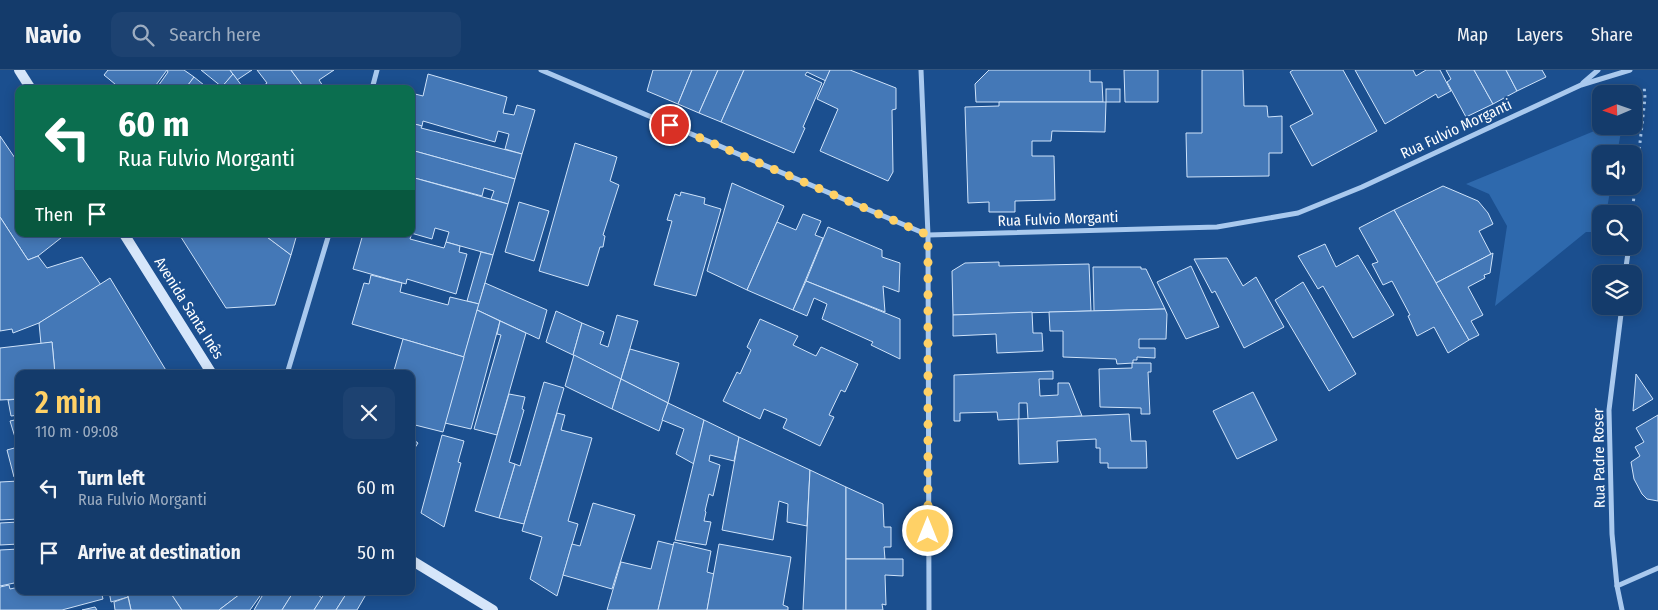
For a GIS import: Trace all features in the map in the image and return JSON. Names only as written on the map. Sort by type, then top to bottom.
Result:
[{"type":"main road","points":[[19,70],[28,85]]},
{"type":"main road","name":"Avenida Santa Inês","points":[[126,237],[209,370]]},
{"type":"main road","points":[[415,562],[493,610]]},
{"type":"street","points":[[373,85],[378,70]]},
{"type":"street","name":"Rua Fulvio Morganti","points":[[540,70],[928,235],[1217,227],[1298,213],[1362,187],[1581,85],[1630,70]]},
{"type":"street","points":[[921,70],[928,235],[929,610]]},
{"type":"street","name":"Rua Fulvio Morganti","points":[[1581,85],[1598,70]]},
{"type":"street","points":[[288,370],[328,237]]},
{"type":"street","name":"Rua Padre Roser","points":[[1621,315],[1609,410],[1612,534],[1617,586],[1622,610]]},
{"type":"street","points":[[1617,586],[1658,568]]},
{"type":"path","points":[[1633,205],[1645,98],[1645,85],[1642,78]]},
{"type":"shaded area","points":[[1592,132],[1592,135],[1620,135],[1619,145],[1592,145],[1592,195],[1609,195],[1608,205],[1592,205],[1592,232],[1586,232],[1495,306],[1507,226],[1489,194],[1466,184]]},
{"type":"building","points":[[108,70],[167,70],[156,85],[116,85],[104,75]]},
{"type":"building","points":[[167,70],[184,70],[194,77],[188,85],[159,85],[168,72]]},
{"type":"building","points":[[201,70],[230,70],[233,74],[224,85],[220,85]]},
{"type":"building","points":[[230,70],[252,70],[237,80]]},
{"type":"building","points":[[257,70],[291,70],[302,85],[264,85],[267,83]]},
{"type":"building","points":[[291,70],[334,70],[319,80],[322,85],[302,85]]},
{"type":"building","points":[[653,70],[692,70],[678,104],[647,91]]},
{"type":"building","points":[[692,70],[718,70],[699,113],[678,104]]},
{"type":"building","points":[[718,70],[744,70],[721,122],[699,113]]},
{"type":"building","points":[[744,70],[830,70],[826,81],[807,72],[805,75],[822,83],[794,153],[721,122]]},
{"type":"building","points":[[830,70],[850,70],[896,88],[896,109],[892,110],[893,172],[888,181],[820,151],[838,109],[817,99]]},
{"type":"building","points":[[989,70],[1090,70],[1090,82],[1102,82],[1103,102],[976,102],[975,84]]},
{"type":"building","points":[[1124,70],[1158,70],[1158,102],[1125,102]]},
{"type":"building","points":[[1202,70],[1243,70],[1244,106],[1267,106],[1268,117],[1282,116],[1282,153],[1269,153],[1269,176],[1187,177],[1186,133],[1202,133]]},
{"type":"building","points":[[1293,70],[1343,70],[1377,131],[1312,166],[1290,126],[1313,114],[1290,72]]},
{"type":"building","points":[[1355,70],[1413,70],[1416,76],[1426,70],[1440,70],[1451,91],[1438,98],[1436,94],[1385,124]]},
{"type":"building","points":[[1446,70],[1474,70],[1493,104],[1466,117],[1447,82],[1451,79]]},
{"type":"building","points":[[1474,70],[1506,70],[1517,91],[1493,104]]},
{"type":"building","points":[[1506,70],[1542,70],[1546,77],[1517,91]]},
{"type":"building","points":[[233,74],[241,85],[223,85]]},
{"type":"building","points":[[428,74],[507,97],[503,113],[514,115],[517,105],[535,110],[522,154],[505,149],[509,134],[498,131],[495,142],[423,121],[422,126],[415,124],[415,94],[423,96]]},
{"type":"building","points":[[194,77],[204,85],[188,85]]},
{"type":"building","points":[[1106,89],[1120,89],[1120,102],[1106,102]]},
{"type":"building","points":[[999,102],[1106,102],[1105,132],[1052,131],[1051,141],[1032,141],[1032,156],[1054,156],[1055,200],[1015,201],[1015,212],[989,212],[989,202],[968,203],[965,107],[999,106]]},
{"type":"building","points":[[415,124],[422,126],[421,128],[522,154],[515,179],[415,151]]},
{"type":"building","points":[[0,136],[15,158],[15,237],[62,237],[38,256],[28,260],[0,217]]},
{"type":"building","points":[[575,143],[617,157],[610,181],[619,185],[603,235],[605,236],[603,247],[600,247],[588,286],[539,271]]},
{"type":"building","points":[[415,151],[515,179],[508,204],[491,199],[494,191],[484,188],[482,196],[415,178]]},
{"type":"building","points":[[415,178],[508,204],[493,255],[446,242],[449,232],[435,228],[432,239],[415,234]]},
{"type":"building","points":[[732,183],[784,206],[747,290],[707,271]]},
{"type":"building","points":[[1443,186],[1478,201],[1488,213],[1493,224],[1479,231],[1491,254],[1436,283],[1394,210]]},
{"type":"building","points":[[681,192],[705,198],[704,204],[721,209],[696,296],[654,285],[672,221],[667,220],[675,194],[680,196]]},
{"type":"building","points":[[519,202],[549,211],[534,261],[505,252]]},
{"type":"building","points":[[1394,210],[1469,340],[1448,353],[1434,327],[1417,336],[1408,316],[1410,315],[1392,281],[1383,285],[1372,264],[1378,262],[1359,228]]},
{"type":"building","points":[[803,214],[821,221],[815,235],[823,238],[793,310],[747,290],[777,222],[796,230]]},
{"type":"building","points":[[0,217],[28,260],[38,256],[47,268],[82,257],[101,285],[39,323],[13,333],[12,329],[0,331]]},
{"type":"building","points":[[828,227],[882,250],[882,257],[900,263],[899,292],[883,286],[885,312],[806,281]]},
{"type":"building","points":[[181,237],[267,237],[291,255],[275,305],[226,308]]},
{"type":"building","points":[[267,237],[296,237],[291,255]]},
{"type":"building","points":[[362,237],[411,237],[410,239],[444,248],[446,242],[460,246],[459,252],[467,254],[456,294],[407,279],[406,284],[353,269]]},
{"type":"building","points":[[1325,244],[1336,267],[1358,255],[1394,315],[1353,338],[1323,286],[1318,289],[1298,256]]},
{"type":"building","points":[[481,252],[493,255],[479,304],[467,301]]},
{"type":"building","points":[[1493,253],[1490,273],[1484,275],[1485,278],[1468,287],[1483,315],[1471,321],[1479,335],[1469,340],[1436,283]]},
{"type":"building","points":[[1227,258],[1243,286],[1256,277],[1284,327],[1244,348],[1215,291],[1212,293],[1194,259]]},
{"type":"building","points":[[999,262],[999,266],[1089,264],[1091,311],[953,315],[952,271],[965,263]]},
{"type":"building","points":[[1191,266],[1219,327],[1186,339],[1157,282]]},
{"type":"building","points":[[1093,267],[1141,267],[1141,269],[1146,269],[1165,309],[1094,311]]},
{"type":"building","points":[[371,275],[402,283],[400,292],[448,305],[450,297],[479,304],[464,357],[352,324],[364,283],[369,284]]},
{"type":"building","points":[[110,278],[166,370],[55,370],[52,342],[41,344],[39,323]]},
{"type":"building","points":[[806,281],[900,319],[900,359],[871,345],[873,342],[822,319],[827,304],[814,298],[807,316],[793,310]]},
{"type":"building","points":[[1303,282],[1356,374],[1329,391],[1275,300]]},
{"type":"building","points":[[485,283],[547,310],[539,339],[477,310]]},
{"type":"building","points":[[1165,309],[1167,314],[1166,339],[1139,339],[1139,348],[1155,348],[1155,358],[1137,357],[1137,360],[1133,360],[1133,363],[1117,364],[1116,359],[1063,357],[1063,331],[1050,331],[1049,312]]},
{"type":"building","points":[[477,310],[500,321],[471,429],[445,423]]},
{"type":"building","points":[[556,311],[582,323],[573,355],[546,342]]},
{"type":"building","points":[[1032,312],[1033,333],[1042,333],[1043,351],[997,353],[996,334],[953,336],[953,315]]},
{"type":"building","points":[[617,315],[638,321],[621,379],[573,355],[582,323],[604,332],[600,344],[608,347]]},
{"type":"building","points":[[760,319],[798,336],[793,345],[816,356],[821,347],[858,364],[845,392],[841,390],[829,415],[834,417],[820,446],[783,428],[787,419],[764,409],[760,419],[723,401],[737,372],[740,374],[751,350],[747,347]]},
{"type":"building","points":[[500,321],[526,333],[497,435],[474,429],[501,335],[497,334]]},
{"type":"building","points":[[403,339],[464,357],[443,432],[415,425],[415,370],[394,370]]},
{"type":"building","points":[[52,342],[55,370],[15,370],[15,399],[0,400],[0,348]]},
{"type":"building","points":[[630,349],[679,363],[668,403],[621,379]]},
{"type":"building","points":[[574,355],[621,379],[612,409],[565,386]]},
{"type":"building","points":[[1132,363],[1151,363],[1151,372],[1148,372],[1150,414],[1141,414],[1141,408],[1100,407],[1099,369],[1132,368]]},
{"type":"building","points":[[1053,371],[1053,379],[1039,379],[1040,396],[1058,395],[1058,383],[1069,383],[1082,416],[1028,419],[1027,403],[1019,403],[1019,419],[998,420],[997,412],[960,413],[960,421],[954,421],[954,375]]},
{"type":"building","points":[[1636,374],[1653,399],[1633,411]]},
{"type":"building","points":[[621,379],[668,403],[659,431],[612,409]]},
{"type":"building","points":[[544,382],[564,388],[524,524],[499,518],[515,464],[520,466]]},
{"type":"building","points":[[1253,392],[1277,440],[1237,459],[1213,411]]},
{"type":"building","points":[[509,394],[525,397],[522,409],[524,410],[509,462],[515,464],[499,518],[475,511]]},
{"type":"building","points":[[15,399],[15,416],[11,416],[8,400]]},
{"type":"building","points":[[668,403],[704,420],[694,464],[676,454],[684,429],[662,420]]},
{"type":"building","points":[[557,413],[565,415],[561,430],[592,438],[568,521],[578,524],[557,596],[530,579],[542,537],[522,531]]},
{"type":"building","points":[[1129,414],[1131,441],[1146,441],[1147,468],[1108,468],[1108,463],[1100,463],[1100,448],[1096,448],[1096,439],[1057,441],[1058,462],[1019,464],[1018,419]]},
{"type":"building","points":[[1658,415],[1658,501],[1647,499],[1642,494],[1634,479],[1631,462],[1640,456],[1635,447],[1644,442],[1636,428]]},
{"type":"building","points":[[15,420],[15,437],[10,421]]},
{"type":"building","points":[[704,420],[739,437],[734,461],[710,455],[709,461],[720,465],[713,496],[709,494],[705,511],[704,521],[711,522],[706,545],[675,540]]},
{"type":"building","points":[[442,435],[464,441],[458,462],[461,463],[444,527],[421,513]]},
{"type":"building","points":[[739,437],[810,470],[807,526],[787,522],[788,504],[779,501],[773,540],[722,530]]},
{"type":"building","points":[[15,448],[15,477],[14,477],[7,450]]},
{"type":"building","points":[[810,470],[846,487],[846,610],[803,610]]},
{"type":"building","points":[[15,481],[15,519],[0,520],[0,482]]},
{"type":"building","points":[[846,487],[883,504],[884,527],[891,527],[891,547],[884,547],[885,559],[846,559]]},
{"type":"building","points":[[593,503],[635,515],[612,589],[563,575],[572,544],[580,546]]},
{"type":"building","points":[[15,522],[15,544],[0,545],[0,523]]},
{"type":"building","points":[[658,541],[674,545],[658,610],[607,610],[621,562],[651,569]]},
{"type":"building","points":[[674,542],[711,551],[707,572],[714,574],[707,610],[658,610]]},
{"type":"building","points":[[719,544],[791,557],[783,605],[788,607],[788,610],[707,610]]},
{"type":"building","points":[[15,549],[15,583],[0,586],[0,550]]},
{"type":"building","points":[[846,559],[903,559],[903,576],[885,575],[886,605],[882,604],[883,610],[846,610]]},
{"type":"building","points":[[9,585],[10,589],[15,588],[15,595],[102,595],[103,599],[62,610],[0,610],[0,587]]},
{"type":"building","points":[[110,595],[128,595],[128,597],[111,602]]},
{"type":"building","points":[[128,595],[172,595],[182,610],[131,610]]},
{"type":"building","points":[[172,595],[239,595],[219,610],[182,610]]},
{"type":"building","points":[[239,595],[260,596],[250,610],[219,610]]},
{"type":"building","points":[[263,595],[291,595],[282,610],[254,610]]},
{"type":"building","points":[[291,595],[318,595],[322,598],[314,610],[282,610]]},
{"type":"building","points":[[323,595],[345,595],[336,610],[314,610]]},
{"type":"building","points":[[345,595],[366,595],[357,610],[336,610]]},
{"type":"building","points":[[128,597],[131,610],[115,610],[114,602]]},
{"type":"building","points":[[95,607],[97,610],[82,610]]},
{"type":"route","points":[[670,125],[928,235],[928,531]]}]
